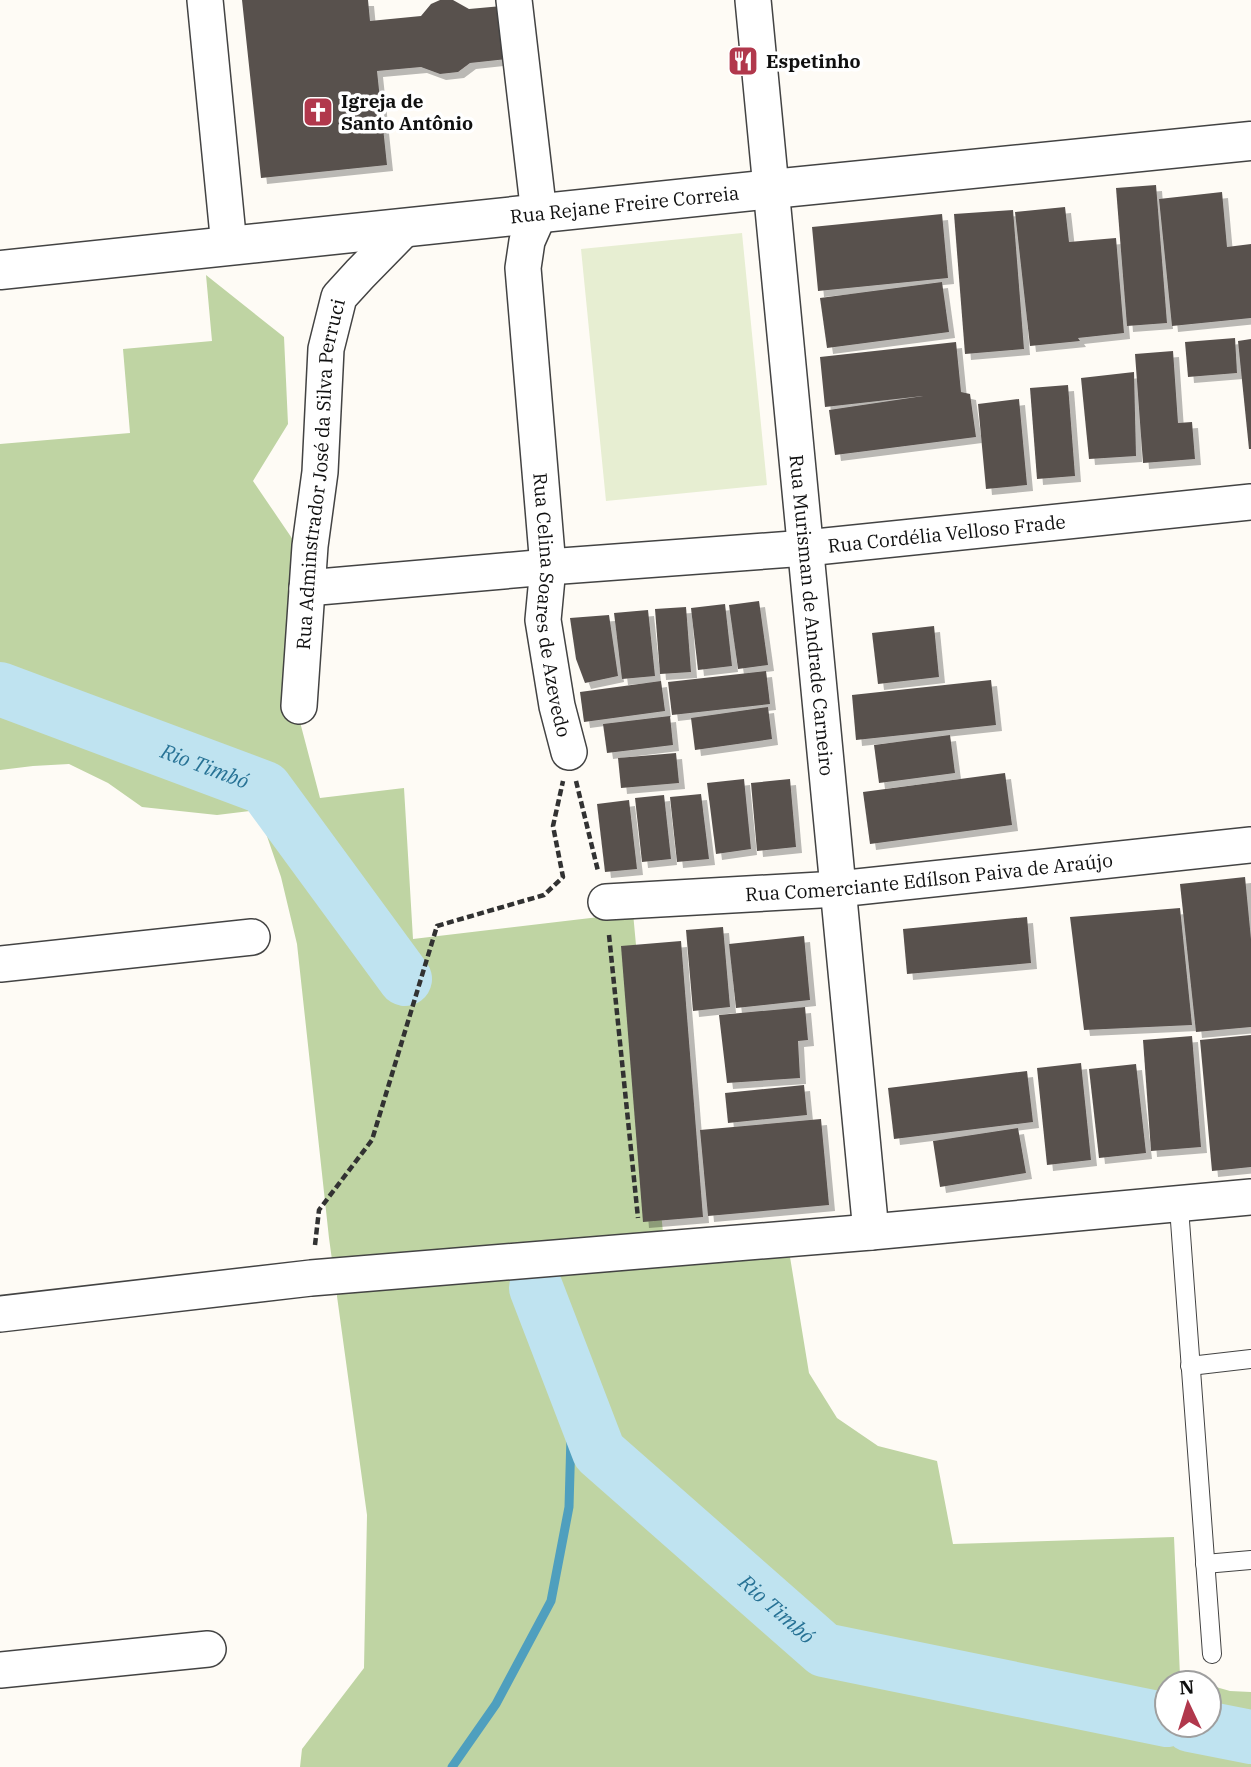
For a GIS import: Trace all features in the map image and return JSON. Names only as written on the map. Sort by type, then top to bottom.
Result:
[{"type":"street","points":[[205,0],[229,246]]},
{"type":"street","name":"Rua Celina Soares de Azevedo","points":[[514,0],[539,214],[527,241],[523,268],[548,567],[543,620],[557,706],[569,752]]},
{"type":"street","name":"Rua Murisman de Andrade Carneiro","points":[[753,0],[871,1231]]},
{"type":"street","name":"Rua Rejane Freire Correia","points":[[0,270],[1251,141]]},
{"type":"street","name":"Rua Adminstrador José da Silva Perruci","points":[[299,706],[310,546],[320,472],[326,349],[340,297],[405,228]]},
{"type":"street","name":"Rua Cordélia Velloso Frade","points":[[307,588],[806,548],[1251,502]]},
{"type":"street","name":"Rua Comerciante Edílson Paiva de Araújo","points":[[606,902],[838,889],[1251,845]]},
{"type":"street","points":[[0,964],[253,937]]},
{"type":"street","points":[[0,1314],[311,1278],[871,1231],[1179,1213],[1251,1197]]},
{"type":"street","points":[[0,1670],[208,1649]]},
{"type":"lane","points":[[1179,1213],[1212,1654]]},
{"type":"lane","points":[[1190,1366],[1251,1359]]},
{"type":"lane","points":[[1205,1564],[1251,1560]]},
{"type":"path","name":"Rua Celina Soares de Azevedo","points":[[569,752],[606,902],[641,1251]]},
{"type":"path","points":[[311,1278],[319,1210],[372,1140],[437,926],[544,895],[563,877],[553,827],[569,752]]},
{"type":"green space","points":[[742,233],[767,485],[606,501],[581,249]]},
{"type":"green space","points":[[206,275],[284,337],[288,424],[253,481],[319,578],[300,722],[320,798],[404,788],[413,939],[633,913],[666,1265],[790,1257],[809,1373],[837,1418],[878,1446],[937,1461],[953,1544],[1174,1537],[1180,1669],[1153,1669],[1153,1739],[1223,1739],[1223,1689],[1251,1692],[1251,1767],[300,1767],[302,1749],[364,1668],[367,1515],[329,1238],[297,944],[281,877],[258,810],[217,815],[142,807],[108,783],[69,764],[0,770],[0,444],[130,433],[123,349],[212,341]]},
{"type":"building","name":"Igreja de Santo Antônio","points":[[242,0],[368,0],[370,21],[421,16],[431,4],[440,0],[453,0],[469,9],[502,6],[507,59],[470,63],[458,72],[440,74],[421,67],[377,71],[387,165],[261,178]]},
{"type":"building","points":[[1156,185],[1167,323],[1127,326],[1116,188]]},
{"type":"building","points":[[1222,192],[1227,247],[1251,244],[1251,318],[1172,326],[1159,199]]},
{"type":"building","points":[[1065,207],[1069,242],[1116,238],[1124,333],[1030,346],[1015,212]]},
{"type":"building","points":[[1013,210],[1024,349],[965,354],[954,214]]},
{"type":"building","points":[[942,214],[948,278],[818,291],[812,227]]},
{"type":"building","points":[[942,282],[949,332],[827,348],[820,298]]},
{"type":"building","points":[[1235,338],[1237,373],[1188,377],[1185,342]]},
{"type":"building","points":[[1251,339],[1251,449],[1249,449],[1238,341]]},
{"type":"building","points":[[956,342],[961,392],[970,394],[976,437],[835,455],[829,410],[923,396],[825,407],[820,357]]},
{"type":"building","points":[[1173,351],[1178,423],[1192,422],[1195,459],[1143,463],[1135,354]]},
{"type":"building","points":[[1134,372],[1136,456],[1089,459],[1081,378]]},
{"type":"building","points":[[1068,385],[1075,476],[1037,479],[1030,388]]},
{"type":"building","points":[[1019,399],[1027,485],[986,489],[978,404]]},
{"type":"building","points":[[759,601],[768,665],[738,669],[729,605]]},
{"type":"building","points":[[725,604],[732,666],[698,670],[691,608]]},
{"type":"building","points":[[686,607],[691,672],[660,674],[655,609]]},
{"type":"building","points":[[648,610],[655,676],[622,679],[614,613]]},
{"type":"building","points":[[609,615],[618,676],[585,683],[576,659],[570,618]]},
{"type":"building","points":[[934,626],[939,677],[878,684],[872,633]]},
{"type":"building","points":[[766,671],[770,704],[672,715],[668,682]]},
{"type":"building","points":[[991,680],[996,725],[856,740],[852,695]]},
{"type":"building","points":[[661,681],[665,711],[584,722],[580,692]]},
{"type":"building","points":[[768,707],[772,739],[695,750],[691,718]]},
{"type":"building","points":[[670,716],[673,745],[607,753],[603,724]]},
{"type":"building","points":[[950,735],[955,773],[879,783],[874,745]]},
{"type":"building","points":[[676,753],[679,783],[621,788],[618,758]]},
{"type":"building","points":[[1005,773],[1012,825],[870,844],[863,792]]},
{"type":"building","points":[[744,779],[751,849],[716,854],[707,783]]},
{"type":"building","points":[[790,779],[796,847],[757,851],[751,783]]},
{"type":"building","points":[[701,794],[709,859],[677,862],[670,797]]},
{"type":"building","points":[[664,795],[671,859],[642,862],[635,798]]},
{"type":"building","points":[[629,800],[637,869],[605,872],[597,804]]},
{"type":"building","points":[[1245,877],[1251,939],[1251,1027],[1196,1032],[1180,884]]},
{"type":"building","points":[[1180,908],[1192,1025],[1084,1030],[1070,917]]},
{"type":"building","points":[[1027,917],[1031,963],[907,974],[903,929]]},
{"type":"building","points":[[723,927],[730,1007],[693,1011],[686,930]]},
{"type":"building","points":[[804,936],[810,1000],[736,1008],[729,944]]},
{"type":"building","points":[[681,941],[703,1217],[643,1222],[621,946]]},
{"type":"building","points":[[805,1007],[808,1040],[798,1041],[800,1078],[727,1083],[719,1015]]},
{"type":"building","points":[[1251,1035],[1251,1167],[1212,1171],[1200,1040]]},
{"type":"building","points":[[1192,1036],[1201,1147],[1151,1151],[1143,1040]]},
{"type":"building","points":[[1081,1063],[1091,1160],[1047,1165],[1037,1068]]},
{"type":"building","points":[[1136,1064],[1146,1153],[1099,1158],[1089,1069]]},
{"type":"building","points":[[1027,1071],[1033,1122],[894,1139],[888,1088]]},
{"type":"building","points":[[804,1085],[807,1115],[728,1123],[725,1093]]},
{"type":"building","points":[[821,1119],[829,1205],[708,1216],[700,1130]]},
{"type":"building","points":[[1018,1128],[1026,1173],[940,1187],[933,1141]]},
{"type":"waterway","name":"Rio Timbó","points":[[0,689],[265,788],[405,979]]},
{"type":"waterway","name":"Rio Timbó","points":[[536,1288],[599,1452],[824,1650],[1153,1717]]},
{"type":"waterway","points":[[452,1767],[496,1704],[551,1601],[569,1507],[574,1388]]},
{"type":"waterway","name":"Rio Timbó","points":[[1223,1731],[1251,1737]]},
{"type":"place","name":"Espetinho","points":[[743,61]]},
{"type":"place","name":"Igreja de Santo Antônio","points":[[318,112]]}]
